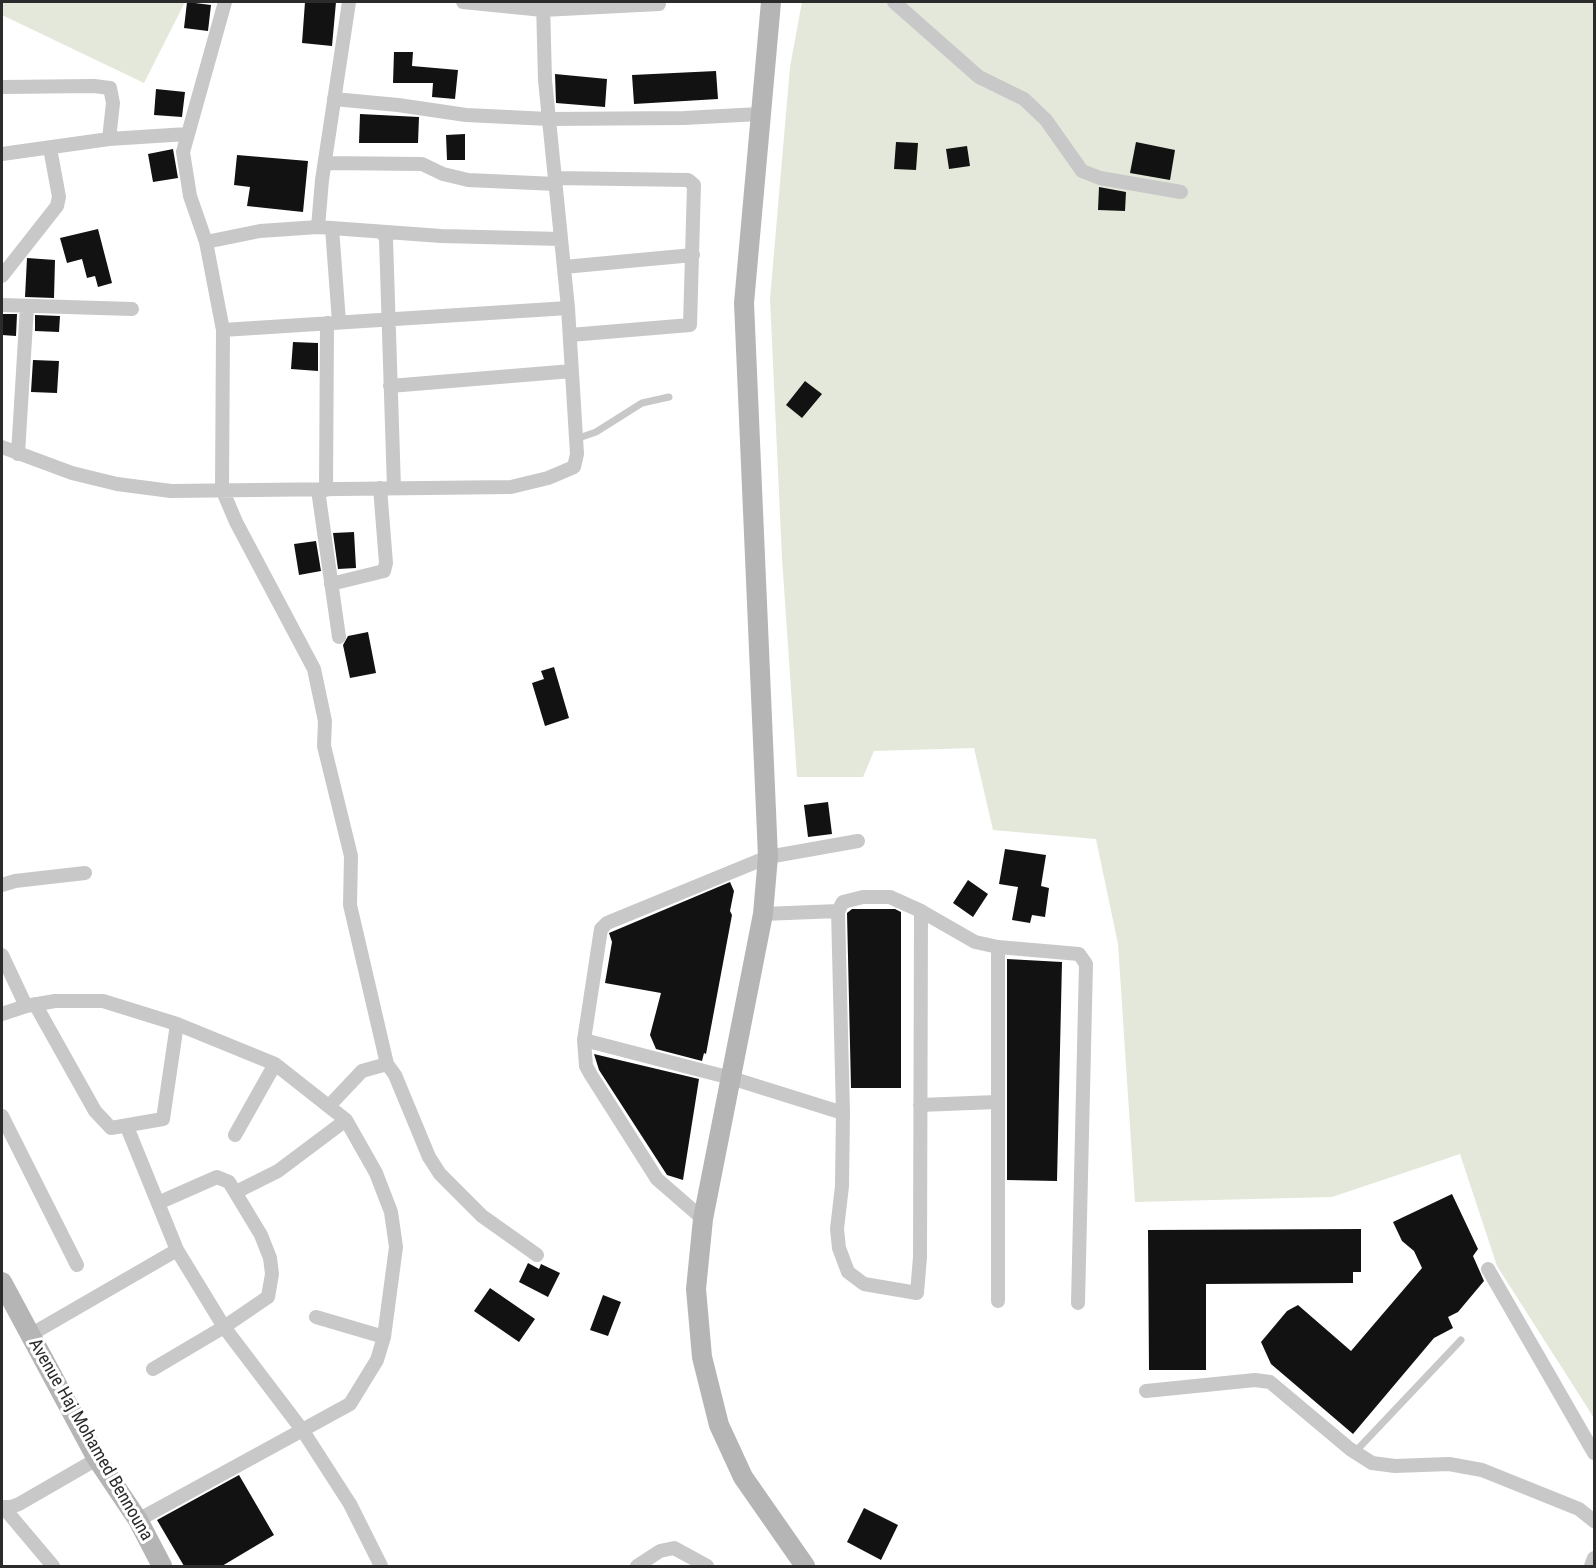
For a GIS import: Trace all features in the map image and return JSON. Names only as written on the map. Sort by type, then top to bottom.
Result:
[{"type":"street","points":[[225,2],[183,152],[190,196],[206,242],[223,330],[222,489],[236,522],[314,669],[325,722],[324,746],[339,799],[352,866],[350,905],[387,1064],[395,1075],[429,1156],[440,1174],[482,1216],[537,1255]]},
{"type":"street","points":[[339,637],[331,584],[322,490],[333,322],[325,227],[325,163],[349,2]]},
{"type":"street","points":[[463,2],[543,6],[659,4]]},
{"type":"street","points":[[771,2],[744,303],[768,857],[763,914],[703,1219],[696,1289],[702,1357],[719,1425],[743,1477],[805,1566]]},
{"type":"street","points":[[894,2],[979,76],[1024,99],[1046,120],[1082,171],[1100,178],[1181,192]]},
{"type":"street","points":[[2,447],[72,473],[117,484],[171,491],[511,487],[548,478],[574,467],[576,439],[570,335],[549,119],[543,6]]},
{"type":"street","points":[[2,87],[94,86],[110,88],[113,103],[109,139]]},
{"type":"street","points":[[334,99],[398,105],[466,116],[549,119],[684,118],[760,114]]},
{"type":"street","points":[[2,154],[109,139],[187,134]]},
{"type":"street","points":[[2,276],[57,206],[59,197],[50,147]]},
{"type":"street","points":[[325,163],[422,164],[450,177],[468,180],[692,182],[693,255],[690,325],[570,335]]},
{"type":"street","points":[[206,242],[260,231],[325,227],[383,233],[561,239]]},
{"type":"street","points":[[383,233],[386,239],[394,488]]},
{"type":"street","points":[[564,267],[693,255]]},
{"type":"street","points":[[2,305],[132,309]]},
{"type":"street","points":[[18,454],[27,306]]},
{"type":"street","points":[[223,330],[568,308]]},
{"type":"street","points":[[390,386],[572,371]]},
{"type":"street","points":[[331,584],[384,571],[386,563],[380,488]]},
{"type":"street","points":[[703,1219],[657,1179],[586,1066],[584,1040],[601,929],[607,923],[768,857],[858,841]]},
{"type":"street","points":[[2,885],[15,881],[86,873]]},
{"type":"street","points":[[921,910],[920,1257],[917,1293],[864,1284],[848,1272],[839,1248],[837,1229],[842,1186],[843,1113],[838,911],[843,902],[863,897],[890,897],[921,910],[975,942],[998,947],[1079,954],[1086,964],[1078,1303]]},
{"type":"street","points":[[763,914],[838,911]]},
{"type":"street","points":[[998,947],[996,1102],[998,1301]]},
{"type":"street","points":[[2,955],[95,1111],[109,1127],[127,1127],[163,1119],[177,1024]]},
{"type":"street","points":[[2,1014],[31,1005],[103,1001],[177,1024],[276,1064],[346,1120],[376,1173],[395,1228],[393,1283],[384,1337],[376,1360],[350,1404],[138,1520]]},
{"type":"street","points":[[584,1040],[731,1078],[843,1113]]},
{"type":"street","points":[[235,1135],[276,1064]]},
{"type":"street","points":[[329,1106],[362,1071],[387,1064]]},
{"type":"street","points":[[920,1105],[996,1102]]},
{"type":"street","points":[[2,1116],[76,1265]]},
{"type":"street","points":[[236,1192],[278,1171],[346,1120]]},
{"type":"street","points":[[127,1127],[177,1250],[224,1327],[303,1431],[350,1504],[381,1566]]},
{"type":"street","points":[[153,1368],[224,1327],[268,1297],[271,1284],[271,1266],[266,1246],[229,1182],[217,1177],[158,1203]]},
{"type":"street","points":[[30,1335],[177,1250]]},
{"type":"street","points":[[1488,1269],[1594,1453]]},
{"type":"street","name":"Avenue Haj Mohamed Bennouna","points":[[2,1282],[98,1459],[138,1520],[162,1566]]},
{"type":"street","points":[[316,1317],[384,1337]]},
{"type":"street","points":[[1146,1391],[1255,1380],[1270,1382],[1355,1452],[1372,1463],[1395,1466],[1449,1464],[1482,1470],[1579,1509],[1594,1521]]},
{"type":"street","points":[[53,1566],[3,1507],[19,1503],[98,1459]]},
{"type":"street","points":[[637,1566],[660,1551],[674,1548],[707,1566]]},
{"type":"street","points":[[1591,1566],[1594,1558]]},
{"type":"lane","points":[[576,439],[596,432],[642,403],[669,397]]},
{"type":"lane","points":[[1355,1452],[1461,1340]]},
{"type":"shaded area","points":[[2,2],[185,2],[144,83],[2,15]]},
{"type":"shaded area","points":[[802,2],[1594,2],[1594,1418],[1497,1266],[1460,1154],[1332,1197],[1135,1202],[1118,944],[1096,839],[993,830],[974,748],[874,751],[863,777],[797,777],[782,558],[770,299],[790,67]]},
{"type":"building","points":[[187,2],[211,5],[208,31],[184,28]]},
{"type":"building","points":[[305,2],[336,2],[332,46],[302,43]]},
{"type":"building","points":[[394,52],[413,52],[412,66],[458,70],[455,99],[432,97],[433,83],[393,83]]},
{"type":"building","points":[[716,71],[718,99],[634,104],[632,75]]},
{"type":"building","points":[[555,74],[607,79],[605,107],[556,103]]},
{"type":"building","points":[[156,89],[185,92],[182,117],[154,115]]},
{"type":"building","points":[[360,114],[419,117],[418,143],[359,143]]},
{"type":"building","points":[[465,134],[465,160],[447,160],[446,135]]},
{"type":"building","points":[[896,142],[918,143],[916,170],[894,169]]},
{"type":"building","points":[[1136,142],[1175,150],[1170,180],[1130,173]]},
{"type":"building","points":[[967,146],[970,166],[949,169],[946,149]]},
{"type":"building","points":[[173,149],[178,178],[153,182],[148,154]]},
{"type":"building","points":[[237,155],[308,161],[303,212],[247,206],[250,187],[234,185]]},
{"type":"building","points":[[1099,187],[1126,192],[1125,211],[1098,210]]},
{"type":"building","points":[[98,229],[112,283],[98,287],[95,276],[87,278],[82,259],[67,263],[60,238]]},
{"type":"building","points":[[27,258],[55,260],[54,298],[25,297]]},
{"type":"building","points":[[2,314],[17,314],[16,336],[2,335]]},
{"type":"building","points":[[35,315],[60,316],[59,332],[35,331]]},
{"type":"building","points":[[293,342],[318,343],[318,371],[291,369]]},
{"type":"building","points":[[33,360],[59,361],[57,393],[31,392]]},
{"type":"building","points":[[805,381],[822,394],[802,418],[786,405]]},
{"type":"building","points":[[354,532],[356,568],[338,569],[333,533]]},
{"type":"building","points":[[316,541],[321,571],[299,575],[294,544]]},
{"type":"building","points":[[368,632],[376,673],[350,678],[343,645],[348,636]]},
{"type":"building","points":[[554,667],[569,718],[545,726],[532,683],[544,679],[541,671]]},
{"type":"building","points":[[828,802],[832,834],[808,837],[804,805]]},
{"type":"building","points":[[1005,849],[1046,855],[1041,886],[1049,888],[1045,917],[1032,915],[1030,923],[1012,920],[1018,887],[999,884]]},
{"type":"building","points":[[968,880],[988,894],[973,917],[953,903]]},
{"type":"building","points":[[730,882],[734,891],[730,911],[732,915],[706,1054],[704,1053],[702,1061],[656,1049],[650,1035],[661,993],[605,983],[612,942],[609,933]]},
{"type":"building","points":[[852,909],[895,909],[901,912],[901,1088],[851,1088],[847,913]]},
{"type":"building","points":[[1007,959],[1062,962],[1057,1181],[1007,1180]]},
{"type":"building","points":[[594,1054],[699,1079],[683,1180],[667,1175],[599,1070]]},
{"type":"building","points":[[1452,1194],[1478,1249],[1473,1256],[1484,1281],[1458,1312],[1448,1317],[1453,1328],[1434,1338],[1353,1434],[1271,1364],[1261,1342],[1287,1311],[1298,1305],[1351,1351],[1422,1268],[1414,1251],[1402,1241],[1393,1222]]},
{"type":"building","points":[[1361,1229],[1361,1272],[1353,1272],[1353,1283],[1206,1284],[1206,1370],[1149,1370],[1148,1230]]},
{"type":"building","points":[[528,1263],[539,1269],[541,1264],[560,1273],[548,1297],[519,1282]]},
{"type":"building","points":[[490,1288],[535,1319],[519,1342],[474,1311]]},
{"type":"building","points":[[603,1295],[621,1302],[608,1336],[590,1330]]},
{"type":"building","points":[[239,1475],[274,1535],[222,1566],[184,1566],[157,1520]]},
{"type":"building","points":[[864,1508],[898,1525],[881,1560],[847,1542]]}]
